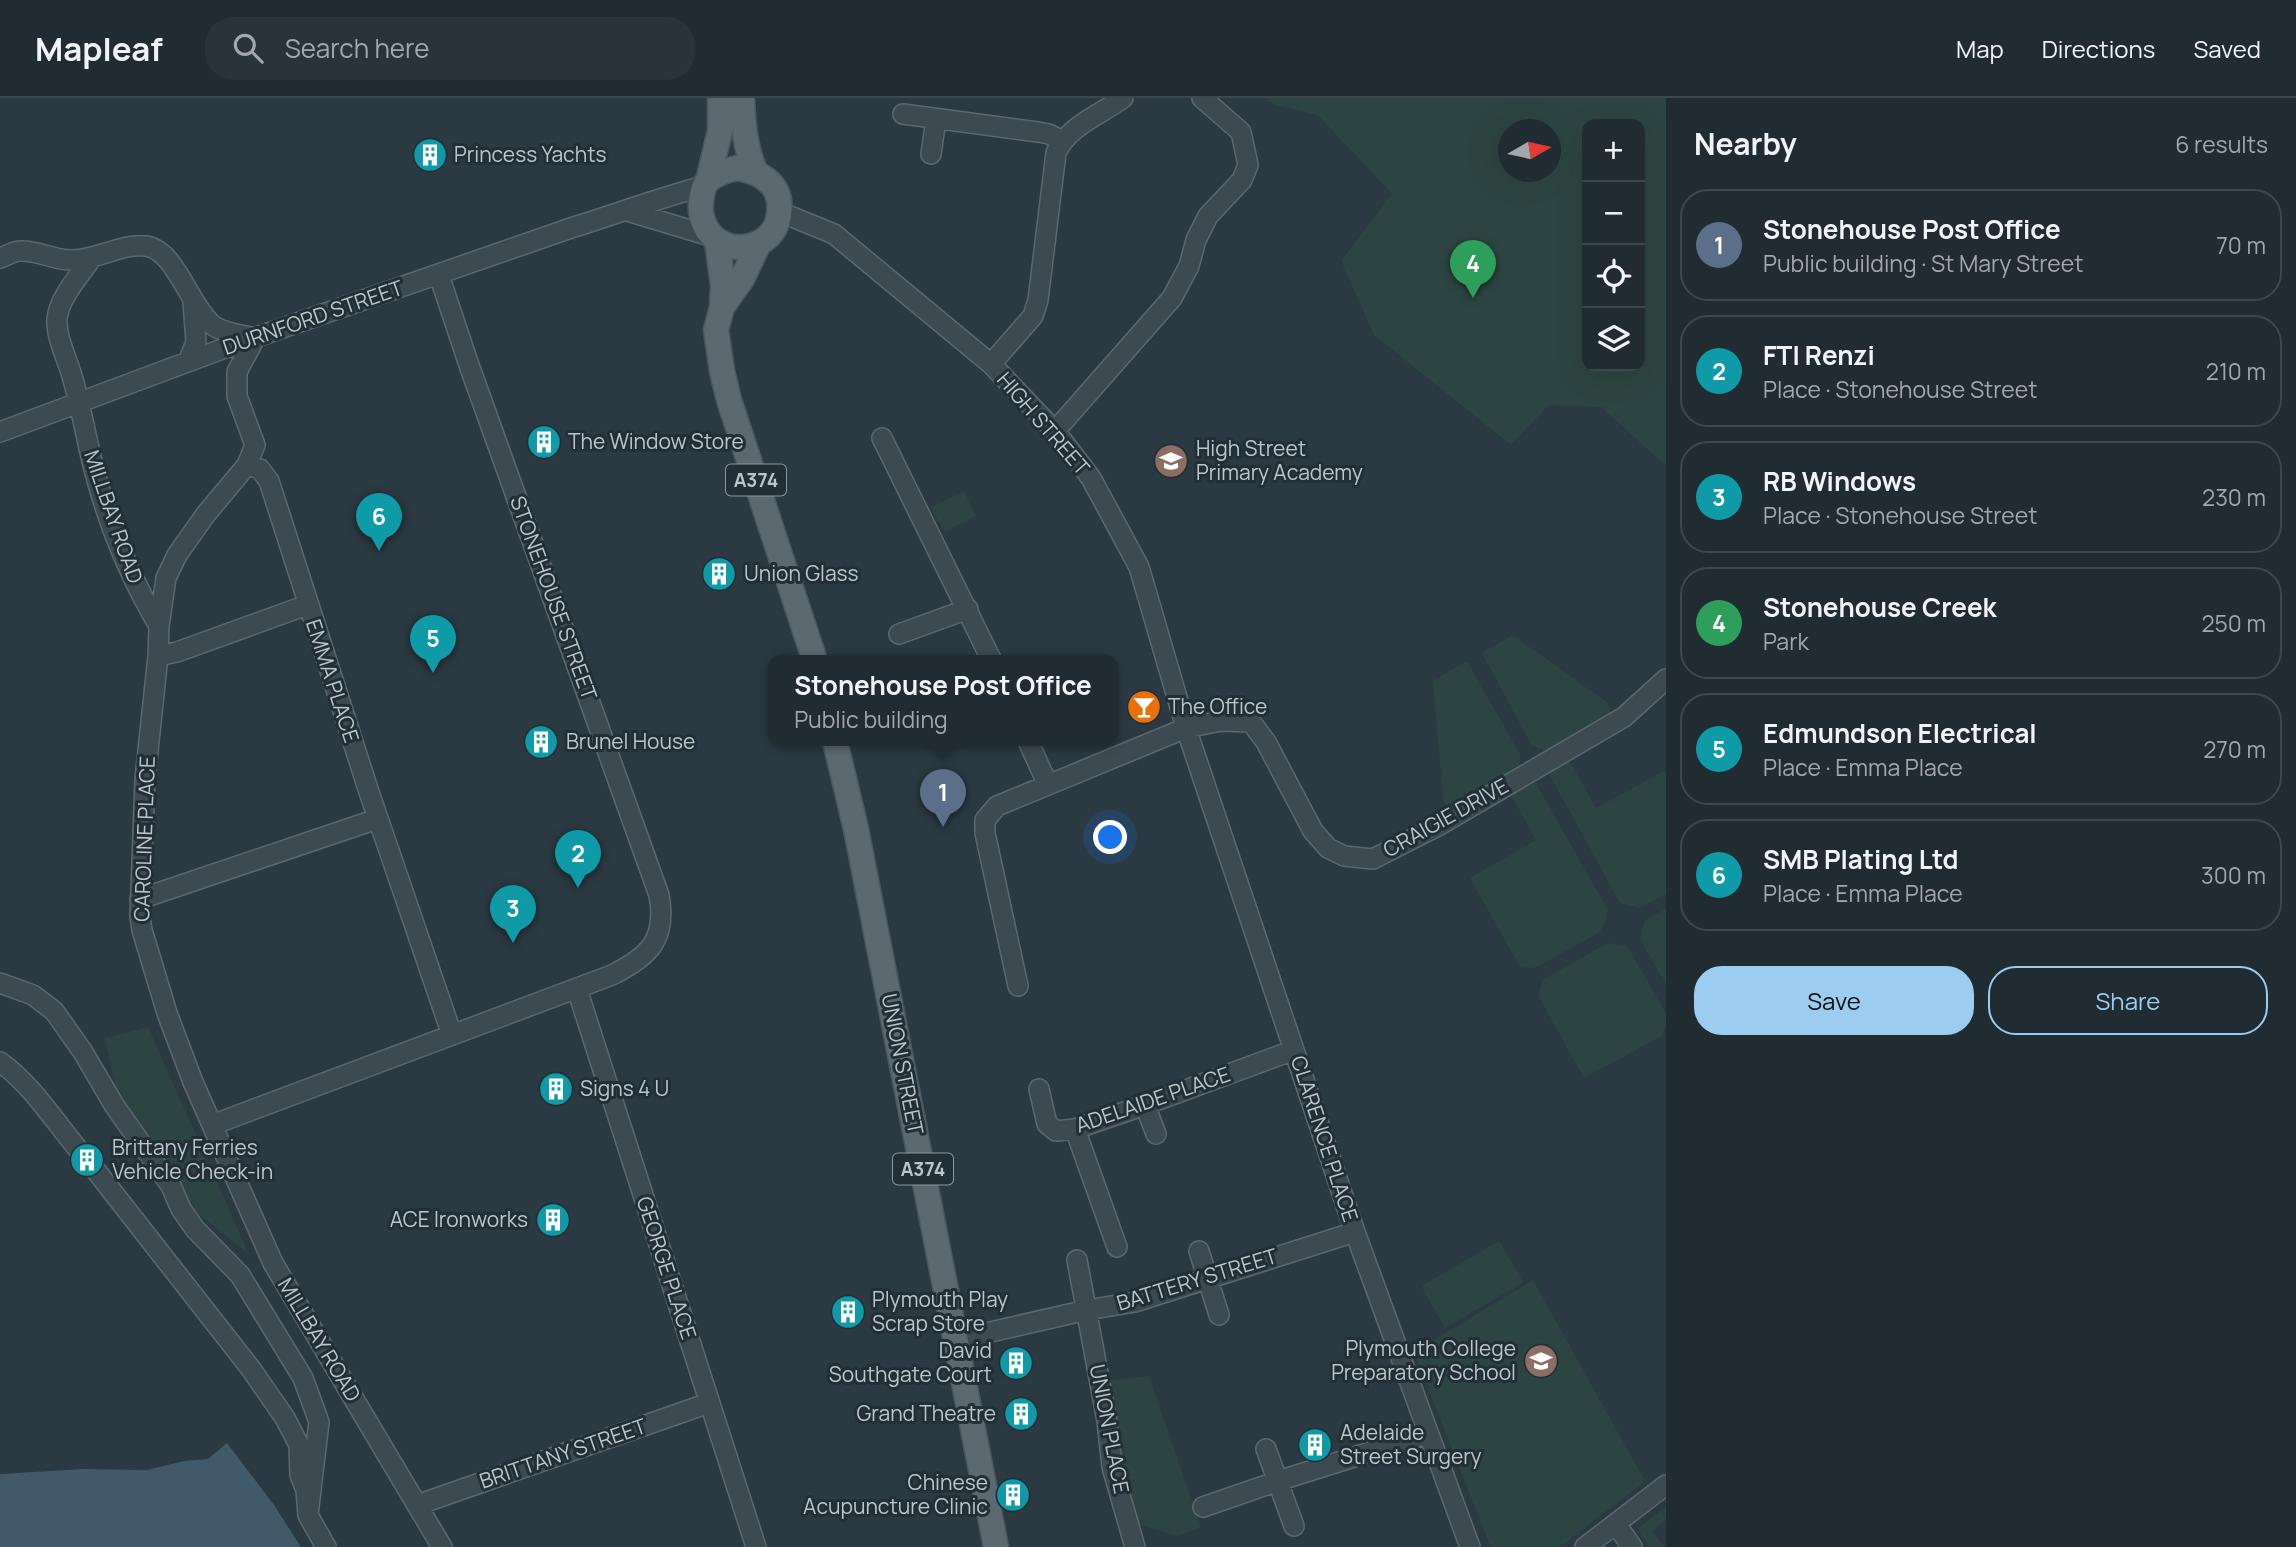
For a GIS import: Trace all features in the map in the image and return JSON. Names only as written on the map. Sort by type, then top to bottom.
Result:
[{"type":"main road","points":[[720,98],[720,131],[699,207],[702,221],[714,239],[738,248],[759,243],[775,228],[780,212],[775,189],[751,162],[742,98]]},
{"type":"main road","points":[[709,175],[751,162]]},
{"type":"main road","name":"A374","points":[[714,239],[723,274],[722,307],[716,330],[722,371],[729,400],[813,655]]},
{"type":"main road","name":"A374","points":[[722,307],[742,279],[759,243]]},
{"type":"main road","name":"UNION STREET","points":[[836,746],[856,829],[996,1547]]},
{"type":"street","points":[[1055,431],[1172,298],[1189,266],[1196,240],[1208,216],[1242,180],[1248,165],[1241,132],[1202,98]]},
{"type":"street","points":[[991,363],[1032,316],[1038,300],[1056,153],[1070,132],[1119,101]]},
{"type":"street","points":[[903,114],[1038,132],[1062,141]]},
{"type":"street","points":[[931,154],[936,119]]},
{"type":"street","name":"DURNFORD STREET","points":[[0,432],[225,348],[627,211],[709,175]]},
{"type":"street","points":[[627,211],[714,239]]},
{"type":"street","name":"HIGH STREET","points":[[780,212],[834,234],[991,363],[1055,431],[1091,478],[1139,567],[1186,728]]},
{"type":"street","points":[[0,258],[20,251],[69,261],[91,259],[124,248],[146,246],[161,252],[181,279],[192,302],[215,327],[237,372],[237,396],[255,445],[247,465]]},
{"type":"street","points":[[79,404],[57,320],[62,303],[91,259]]},
{"type":"street","name":"STONEHOUSE STREET","points":[[212,1125],[576,989],[634,964],[644,955],[662,926],[659,895],[439,275]]},
{"type":"street","points":[[188,362],[196,342],[192,302]]},
{"type":"street","points":[[215,327],[255,338],[237,372]]},
{"type":"street","name":"MILLBAY ROAD","points":[[79,404],[94,471],[122,554],[159,626]]},
{"type":"street","points":[[882,438],[989,655]]},
{"type":"street","name":"CAROLINE PLACE","points":[[212,1125],[181,1050],[142,930],[145,779],[166,578],[177,555],[206,514],[247,465]]},
{"type":"street","name":"EMMA PLACE","points":[[247,465],[260,469],[269,481],[377,819],[452,1035]]},
{"type":"street","points":[[135,583],[152,583],[166,578]]},
{"type":"street","points":[[158,656],[177,652],[307,605]]},
{"type":"street","points":[[899,634],[968,610]]},
{"type":"street","name":"CRAIGIE DRIVE","points":[[1186,728],[1221,721],[1251,722],[1266,742],[1313,831],[1328,848],[1344,856],[1373,859],[1438,826],[1624,717],[1666,679]]},
{"type":"street","points":[[1018,986],[985,820],[997,806],[1186,728]]},
{"type":"street","name":"CLARENCE PLACE","points":[[1186,728],[1355,1232],[1470,1547]]},
{"type":"street","points":[[1030,746],[1048,785]]},
{"type":"street","points":[[141,899],[377,819]]},
{"type":"street","points":[[0,982],[33,995],[54,1011],[83,1052],[114,1105],[171,1186],[181,1209],[195,1229],[240,1275],[303,1378],[319,1422],[308,1515]]},
{"type":"street","name":"GEORGE PLACE","points":[[576,989],[756,1547]]},
{"type":"street","name":"ADELAIDE PLACE","points":[[1039,1089],[1047,1124],[1056,1130],[1075,1129],[1294,1049]]},
{"type":"street","points":[[0,1062],[24,1084],[77,1148]]},
{"type":"street","points":[[1145,1105],[1156,1135]]},
{"type":"street","name":"MILLBAY ROAD","points":[[212,1125],[273,1263],[442,1547]]},
{"type":"street","points":[[1075,1129],[1116,1247]]},
{"type":"street","points":[[97,1172],[251,1368],[285,1418],[299,1445],[300,1475],[306,1490],[308,1515],[326,1547]]},
{"type":"street","name":"BATTERY STREET","points":[[956,1340],[1087,1310],[1135,1302],[1355,1232]]},
{"type":"street","points":[[1199,1251],[1219,1315]]},
{"type":"street","points":[[1077,1260],[1087,1310]]},
{"type":"street","name":"UNION PLACE","points":[[1087,1310],[1107,1421],[1112,1467],[1135,1547]]},
{"type":"street","name":"BRITTANY STREET","points":[[417,1505],[709,1403]]},
{"type":"street","points":[[1203,1507],[1427,1434]]},
{"type":"street","points":[[1266,1449],[1294,1526]]},
{"type":"street","points":[[1585,1547],[1666,1485]]},
{"type":"street","points":[[1616,1524],[1632,1547]]},
{"type":"green space","points":[[1266,98],[1666,98],[1666,466],[1601,407],[1549,405],[1511,445],[1374,335],[1341,261],[1392,194],[1318,115],[1275,105]]},
{"type":"green space","points":[[964,491],[976,516],[944,532],[931,507]]},
{"type":"green space","points":[[1511,636],[1608,703],[1611,713],[1551,749],[1532,746],[1482,653]]},
{"type":"green space","points":[[1463,663],[1468,663],[1520,754],[1520,759],[1513,772],[1446,807],[1433,683]]},
{"type":"green space","points":[[1569,760],[1596,808],[1664,771],[1666,894],[1640,908],[1620,903],[1548,772]]},
{"type":"green space","points":[[1534,780],[1608,910],[1602,931],[1535,968],[1520,967],[1470,878],[1536,840],[1510,793]]},
{"type":"green space","points":[[1666,909],[1666,985],[1640,939],[1645,920]]},
{"type":"green space","points":[[1608,943],[1627,946],[1666,1013],[1666,1024],[1662,1036],[1584,1078],[1539,997],[1542,980]]},
{"type":"green space","points":[[148,1027],[249,1254],[187,1205],[166,1159],[116,1089],[105,1038]]},
{"type":"green space","points":[[1499,1241],[1524,1282],[1445,1328],[1421,1286]]},
{"type":"green space","points":[[1533,1280],[1645,1481],[1560,1547],[1493,1547],[1489,1543],[1414,1352]]},
{"type":"green space","points":[[1149,1376],[1201,1527],[1177,1536],[1134,1523],[1103,1381]]},
{"type":"green space","points":[[1666,1507],[1666,1520],[1652,1531],[1664,1547],[1649,1547],[1638,1528]]},
{"type":"water","points":[[227,1443],[274,1505],[301,1547],[0,1547],[0,1474],[83,1469],[147,1470],[184,1461],[208,1459]]},
{"type":"tunnel","points":[[77,1148],[97,1172]]},
{"type":"place","name":"Princess Yachts","points":[[430,155]]},
{"type":"place","name":"Stonehouse Creek","points":[[1473,298]]},
{"type":"place","name":"The Window Store","points":[[544,442]]},
{"type":"place","name":"High Street Primary Academy","points":[[1171,461]]},
{"type":"place","name":"SMB Plating Ltd","points":[[379,551]]},
{"type":"place","name":"Union Glass","points":[[719,574]]},
{"type":"place","name":"Edmundson Electrical","points":[[433,673]]},
{"type":"place","name":"The Office","points":[[1144,707]]},
{"type":"place","name":"Brunel House","points":[[541,742]]},
{"type":"place","name":"Stonehouse Post Office","points":[[943,827]]},
{"type":"place","name":"FTI Renzi","points":[[578,888]]},
{"type":"place","name":"RB Windows","points":[[513,943]]},
{"type":"place","name":"Signs 4 U","points":[[556,1089]]},
{"type":"place","name":"Brittany Ferries Vehicle Check-in","points":[[87,1160]]},
{"type":"place","name":"ACE Ironworks","points":[[553,1220]]},
{"type":"place","name":"Plymouth Play Scrap Store","points":[[848,1312]]},
{"type":"place","name":"Plymouth College Preparatory School","points":[[1541,1361]]},
{"type":"place","name":"David Southgate Court","points":[[1016,1363]]},
{"type":"place","name":"Grand Theatre","points":[[1021,1414]]},
{"type":"place","name":"Adelaide Street Surgery","points":[[1315,1445]]},
{"type":"place","name":"Chinese Acupuncture Clinic","points":[[1013,1495]]}]
